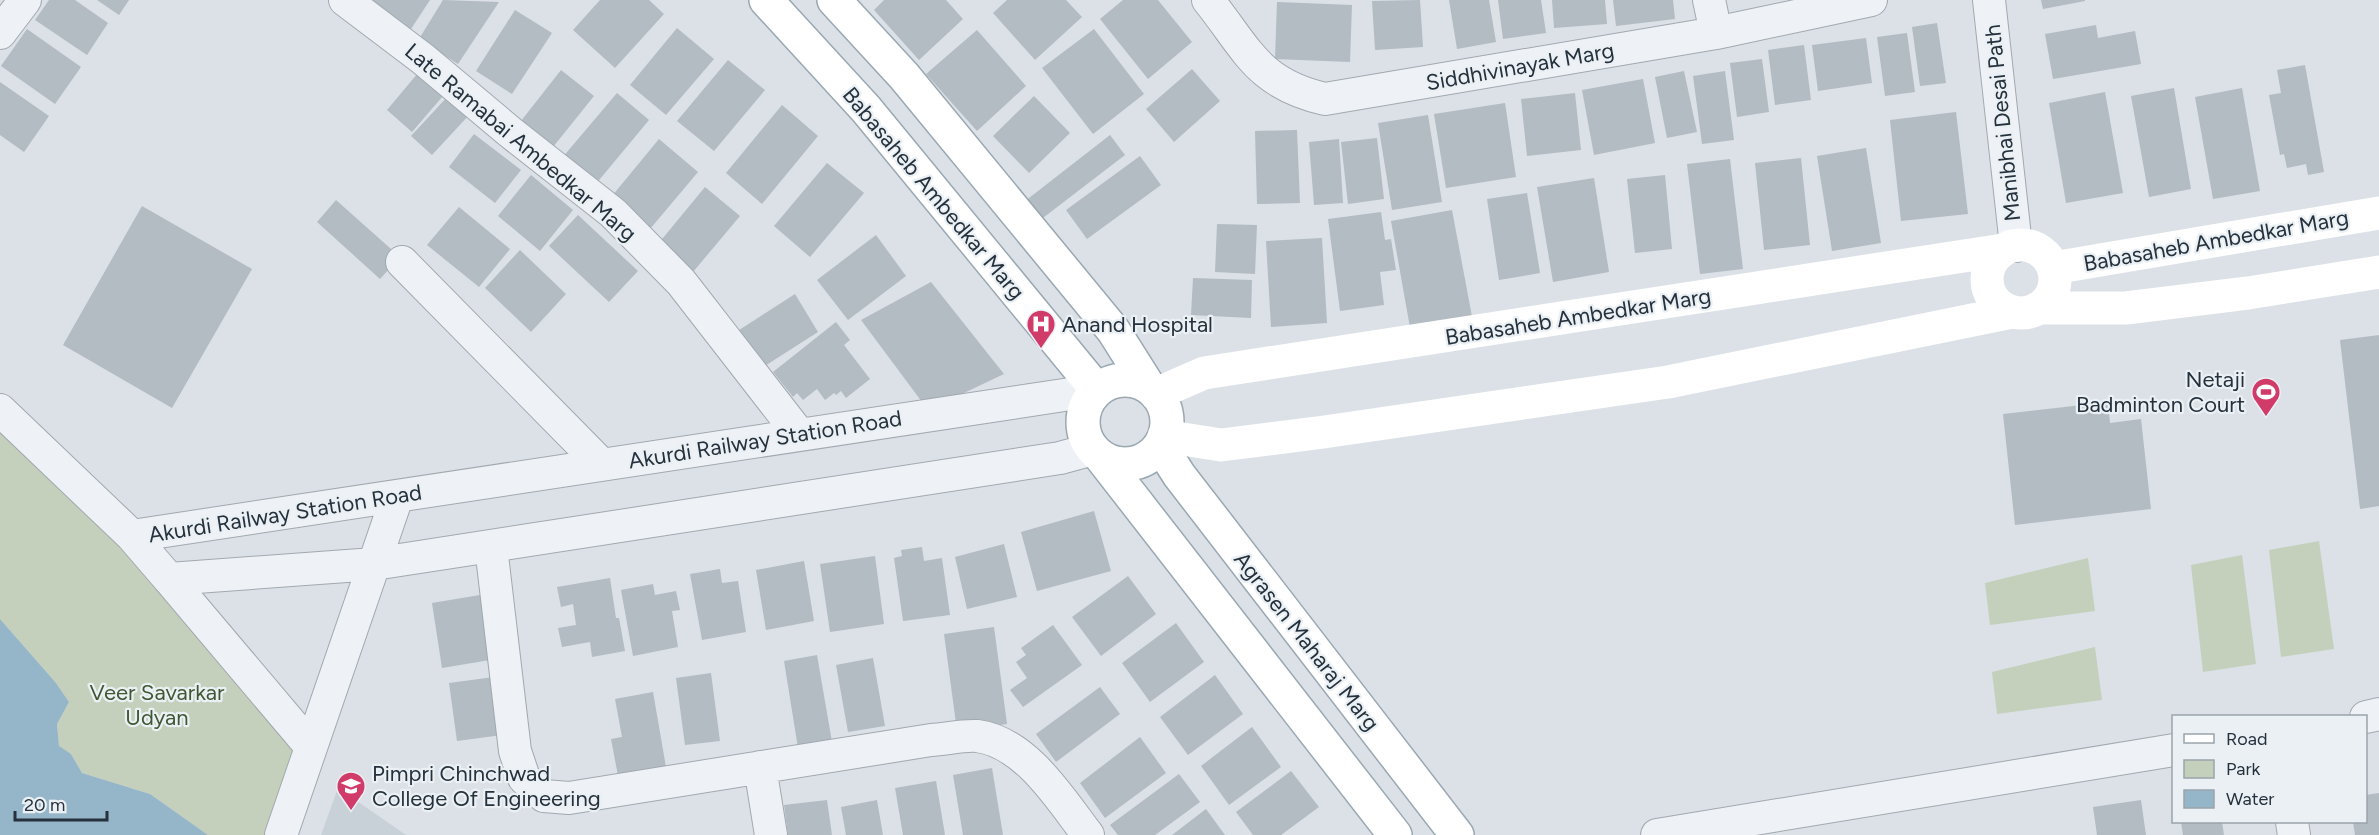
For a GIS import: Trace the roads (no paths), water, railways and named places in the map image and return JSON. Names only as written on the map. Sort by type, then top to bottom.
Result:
[{"type":"main road","name":"Babasaheb Ambedkar Marg","points":[[766,0],[866,109],[1097,390]]},
{"type":"main road","points":[[834,0],[904,76],[1113,330],[1153,390],[1166,414],[1162,440],[1143,459],[1132,463],[1122,464],[1097,453]]},
{"type":"main road","name":"Babasaheb Ambedkar Marg","points":[[2053,268],[2379,213]]},
{"type":"main road","name":"Babasaheb Ambedkar Marg","points":[[1153,390],[1204,373],[2009,248]]},
{"type":"main road","points":[[2009,248],[2035,249],[2046,257],[2053,268],[2054,288],[2048,300],[2025,310],[1996,302],[1987,285],[1990,265],[2009,248]]},
{"type":"main road","name":"Babasaheb Ambedkar Marg","points":[[1162,440],[1221,445],[1324,432],[1668,382],[2025,310],[2126,309],[2248,293],[2379,272]]},
{"type":"main road","points":[[1153,390],[1128,380],[1117,380],[1097,390],[1085,408],[1084,430],[1097,453],[1395,835]]},
{"type":"main road","name":"Agrasen Maharaj Marg","points":[[1162,440],[1179,475],[1457,835]]},
{"type":"street","points":[[0,33],[25,0]]},
{"type":"street","name":"Late Ramabai Ambedkar Marg","points":[[345,0],[423,59],[510,132],[613,213],[681,282],[799,434]]},
{"type":"street","name":"Siddhivinayak Marg","points":[[1209,0],[1257,66],[1278,81],[1302,93],[1325,99],[1716,33],[1870,0]]},
{"type":"street","points":[[1709,0],[1716,33]]},
{"type":"street","name":"Manibhai Desai Path","points":[[1989,0],[2009,248]]},
{"type":"street","points":[[402,262],[601,464]]},
{"type":"street","name":"Akurdi Railway Station Road","points":[[132,536],[1097,390]]},
{"type":"street","points":[[0,410],[132,536]]},
{"type":"street","points":[[168,579],[374,564],[1097,453]]},
{"type":"street","points":[[281,835],[397,497]]},
{"type":"street","name":"Akurdi Railway Station Road","points":[[132,536],[311,747]]},
{"type":"street","points":[[491,546],[515,751],[524,778],[544,796],[569,798],[931,740],[977,736],[1005,746],[1041,774],[1088,835]]},
{"type":"street","points":[[1657,835],[2172,750]]},
{"type":"street","points":[[760,767],[771,835]]},
{"type":"water","points":[[0,619],[56,683],[69,702],[57,724],[59,746],[71,754],[82,773],[150,794],[208,835],[0,835]]},
{"type":"place","name":"Anand Hospital","points":[[1041,350]]},
{"type":"place","name":"Netaji Badminton Court","points":[[2266,418]]},
{"type":"place","name":"Pimpri Chinchwad College Of Engineering","points":[[351,812]]},
{"type":"park label","name":"Veer Savarkar Udyan","points":[[157,704]]}]
